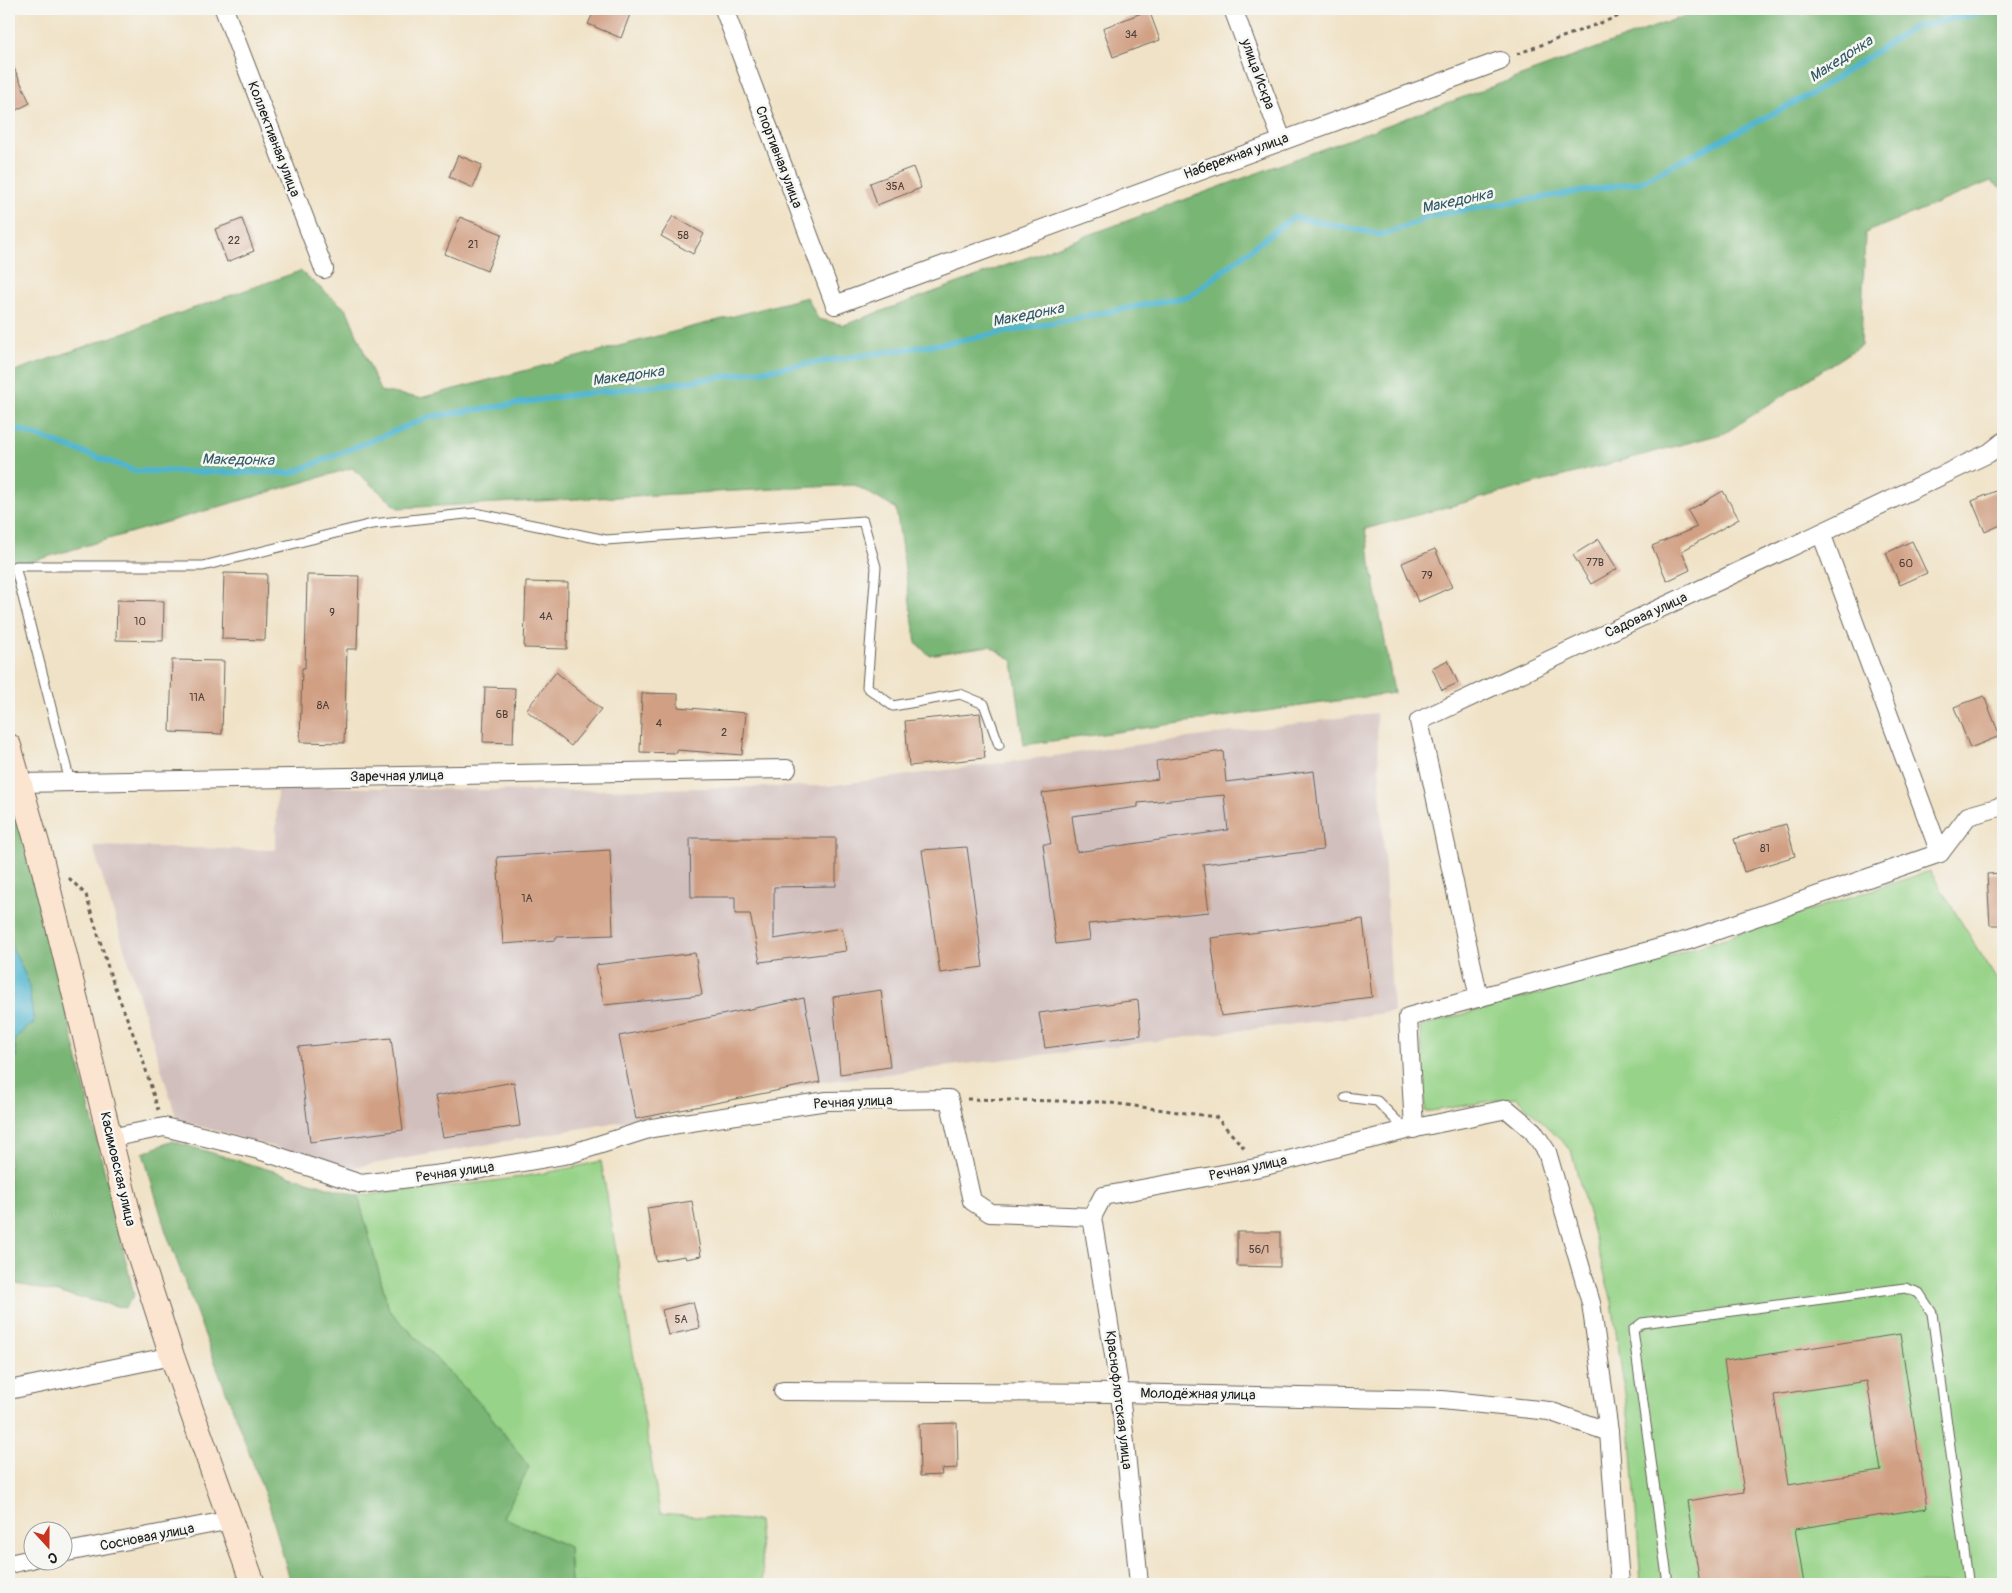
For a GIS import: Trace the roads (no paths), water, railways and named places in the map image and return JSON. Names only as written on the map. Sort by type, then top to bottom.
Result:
[{"type":"main road","name":"Касимовская улица","points":[[9,746],[15,786],[72,980],[137,1248],[172,1356],[253,1584]]},
{"type":"street","name":"Коллективная улица","points":[[224,9],[324,269]]},
{"type":"street","name":"Спортивная улица","points":[[724,9],[835,305]]},
{"type":"street","name":"улица Искра","points":[[1233,9],[1282,140]]},
{"type":"street","name":"Набережная улица","points":[[835,305],[1500,60]]},
{"type":"street","points":[[1940,853],[1821,533],[1989,454],[2003,442]]},
{"type":"street","name":"Садовая улица","points":[[1479,998],[1419,721],[1821,533]]},
{"type":"street","name":"Заречная улица","points":[[15,786],[70,782],[787,769]]},
{"type":"street","points":[[1410,1130],[1408,1017],[1689,940],[1940,853],[1968,816],[2003,806]]},
{"type":"street","name":"Речная улица","points":[[110,1138],[164,1126],[259,1150],[361,1184],[482,1169],[570,1154],[652,1128],[827,1102],[949,1099],[972,1201],[990,1213],[1092,1217],[1103,1196],[1261,1167],[1410,1130],[1507,1109],[1533,1131],[1548,1152],[1591,1303],[1609,1432]]},
{"type":"street","name":"Краснофлотская улица","points":[[1092,1217],[1120,1393],[1140,1584]]},
{"type":"street","points":[[9,1390],[172,1356]]},
{"type":"street","name":"Молодёжная улица","points":[[783,1391],[1120,1393],[1442,1400],[1549,1411],[1609,1432]]},
{"type":"street","points":[[1609,1432],[1620,1584]]},
{"type":"street","name":"Сосновая улица","points":[[72,1551],[230,1520]]},
{"type":"street","points":[[9,1564],[22,1561]]},
{"type":"lane","points":[[70,782],[15,566],[203,566],[372,524],[475,513],[606,540],[863,521],[876,567],[867,687],[893,706],[960,694],[984,704],[999,745]]},
{"type":"lane","points":[[1345,1097],[1377,1101],[1410,1130]]},
{"type":"lane","points":[[1668,1584],[1633,1330],[1642,1323],[1905,1288],[1919,1293],[1932,1313],[1968,1580],[1966,1584]]},
{"type":"water","points":[[9,927],[11,945],[28,981],[34,1024],[25,1028],[14,1040],[16,1056],[9,1066]]},
{"type":"waterway","name":"Македонка","points":[[9,426],[136,471],[292,473],[429,417],[572,395],[694,381],[959,341],[1190,296],[1293,217],[1383,235],[1434,215],[1640,182],[1813,93],[1912,28],[1995,9]]}]
